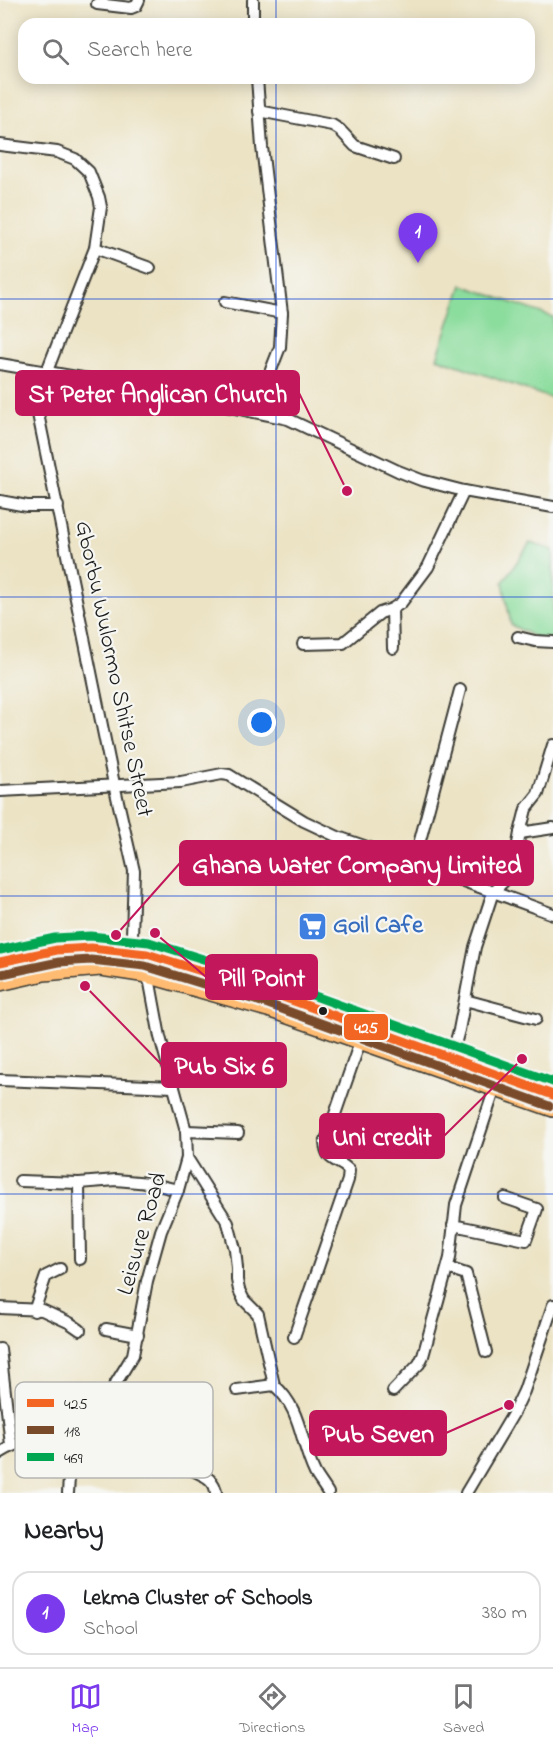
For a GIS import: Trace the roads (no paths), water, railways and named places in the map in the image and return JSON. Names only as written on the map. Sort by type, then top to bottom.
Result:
[{"type":"main road","points":[[0,962],[57,950],[91,948],[134,951],[272,993],[553,1095]]},
{"type":"main road","points":[[0,983],[44,973],[101,968],[147,975],[268,1009],[553,1109]]},
{"type":"street","points":[[97,4],[131,8],[136,6],[139,0]]},
{"type":"street","points":[[253,0],[253,18]]},
{"type":"street","points":[[255,411],[280,347],[282,313],[257,84]]},
{"type":"street","points":[[259,111],[332,124],[355,146],[394,159]]},
{"type":"street","points":[[0,145],[57,152],[82,164],[89,172],[99,197],[101,207],[94,248],[47,371]]},
{"type":"street","points":[[94,248],[150,268]]},
{"type":"street","points":[[225,302],[282,313]]},
{"type":"street","points":[[0,364],[255,411],[300,423],[398,471],[442,487],[553,507]]},
{"type":"street","name":"Gborbu Wulormo Shitse Street","points":[[29,370],[134,871],[132,936],[134,951],[147,975]]},
{"type":"street","points":[[303,644],[343,643],[380,613],[400,603],[428,567],[464,491]]},
{"type":"street","points":[[0,501],[27,506],[58,506]]},
{"type":"street","points":[[392,609],[393,648]]},
{"type":"street","points":[[518,637],[553,642]]},
{"type":"street","points":[[414,863],[460,690]]},
{"type":"street","points":[[452,1059],[475,947],[493,892],[513,870],[526,809],[538,794],[553,745]]},
{"type":"street","points":[[0,791],[181,782],[222,774],[229,775],[304,821],[338,837],[553,914]]},
{"type":"street","points":[[520,833],[553,828]]},
{"type":"street","name":"Leisure Road","points":[[118,1382],[133,1355],[147,1281],[161,1231],[178,1190],[187,1158],[186,1131],[160,1037],[147,975]]},
{"type":"street","points":[[465,1000],[536,1019]]},
{"type":"street","points":[[294,1337],[348,1180],[349,1170],[344,1164],[331,1159],[326,1154],[325,1143],[360,1042]]},
{"type":"street","points":[[0,1080],[174,1087]]},
{"type":"street","points":[[393,1391],[419,1364],[423,1356],[448,1268],[456,1205],[495,1088]]},
{"type":"street","points":[[186,1131],[238,1133]]},
{"type":"street","points":[[187,1158],[228,1223],[235,1250],[239,1290],[244,1300],[258,1314],[274,1385],[286,1395],[296,1415],[315,1472],[328,1493]]},
{"type":"street","points":[[20,1181],[79,1183],[116,1180],[149,1183],[178,1190]]},
{"type":"street","points":[[79,1183],[80,1259]]},
{"type":"street","points":[[453,1225],[526,1240],[537,1209],[505,1198]]},
{"type":"street","points":[[448,1268],[466,1274],[486,1352]]},
{"type":"street","points":[[34,1311],[46,1276],[60,1269]]},
{"type":"street","points":[[466,1493],[524,1391],[553,1305]]},
{"type":"street","points":[[0,1308],[42,1310],[80,1330]]},
{"type":"street","points":[[106,1329],[138,1335]]},
{"type":"street","points":[[0,1349],[11,1445]]},
{"type":"street","points":[[237,1390],[274,1385]]},
{"type":"street","points":[[0,1453],[15,1444]]},
{"type":"street","name":"Leisure Road","points":[[68,1493],[69,1478]]},
{"type":"street","points":[[207,1478],[216,1493]]},
{"type":"street","points":[[475,1480],[478,1493]]},
{"type":"place","name":"Lekma Cluster of Schools","points":[[418,263]]},
{"type":"place","name":"St Peter Anglican Church","points":[[347,491]]},
{"type":"place","name":"Goil Cafe","points":[[312,926]]},
{"type":"place","name":"Pill Point","points":[[155,933]]},
{"type":"place","name":"Ghana Water Company Limited","points":[[116,935]]},
{"type":"place","name":"Pub Six 6","points":[[85,986]]},
{"type":"place","name":"Uni credit","points":[[522,1059]]},
{"type":"place","name":"Pub Seven","points":[[509,1405]]}]
